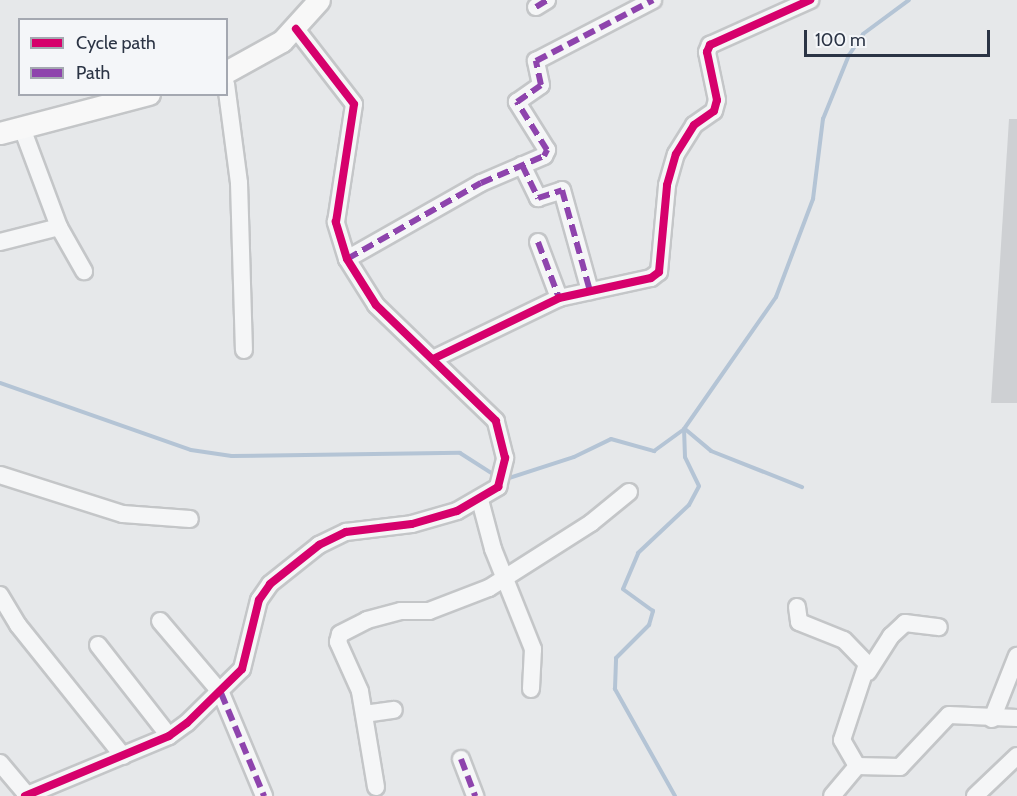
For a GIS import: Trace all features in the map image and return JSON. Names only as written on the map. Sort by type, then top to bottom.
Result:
[{"type":"main road","points":[[228,71],[296,29],[319,0]]},
{"type":"main road","points":[[0,133],[142,96]]},
{"type":"street","points":[[346,259],[547,150],[517,102],[542,82],[536,61],[653,0]]},
{"type":"street","points":[[433,359],[559,298],[651,278],[659,272],[667,185],[676,154],[694,125],[714,111],[717,100],[706,52],[711,45],[810,0]]},
{"type":"street","points":[[0,763],[26,795],[169,736],[220,693],[242,669],[259,600],[294,563],[346,532],[412,524],[480,500],[498,487],[503,470],[504,447],[496,421],[376,306],[346,259],[336,222],[354,104],[296,29]]},
{"type":"street","points":[[228,96],[239,183],[244,350]]},
{"type":"street","points":[[22,128],[59,227],[84,271]]},
{"type":"street","points":[[522,165],[538,198],[562,189],[590,291]]},
{"type":"street","points":[[0,242],[59,227]]},
{"type":"street","points":[[538,242],[559,298]]},
{"type":"street","points":[[0,475],[123,514],[190,519]]},
{"type":"street","points":[[376,787],[360,691],[338,642],[340,634],[379,617],[429,611],[506,579],[629,492]]},
{"type":"street","points":[[480,500],[506,579],[533,649],[531,689]]},
{"type":"street","points":[[0,595],[18,626],[123,756]]},
{"type":"street","points":[[797,607],[799,622],[844,640],[865,658],[868,672]]},
{"type":"street","points":[[160,621],[220,693],[264,796]]},
{"type":"street","points":[[857,766],[842,740],[843,730],[868,672],[891,636],[905,623],[939,627]]},
{"type":"street","points":[[98,645],[169,736]]},
{"type":"street","points":[[992,719],[1017,656]]},
{"type":"street","points":[[363,714],[394,710]]},
{"type":"street","points":[[857,766],[900,766],[949,715],[992,719],[1017,718]]},
{"type":"street","points":[[975,796],[1017,756]]},
{"type":"street","points":[[461,759],[475,796]]},
{"type":"street","points":[[832,796],[857,766]]},
{"type":"building","points":[[1009,119],[1017,119],[1017,403],[991,403]]},
{"type":"waterway","points":[[506,479],[574,457],[611,439],[654,451],[684,429],[776,297],[813,199],[823,119],[849,55],[863,34],[909,0]]},
{"type":"waterway","points":[[0,383],[191,450],[232,456],[460,453],[496,476]]},
{"type":"waterway","points":[[675,796],[615,689],[616,658],[649,625],[653,611],[623,589],[638,553],[689,505],[699,486],[685,457],[684,429]]},
{"type":"waterway","points":[[685,429],[711,451],[802,487]]},
{"type":"marked path","points":[[536,7],[547,0]]},
{"type":"marked path","points":[[347,259],[481,183],[544,156],[547,150],[517,102],[541,85],[536,61],[653,0]]},
{"type":"marked path","points":[[522,165],[538,198],[562,190],[590,291]]},
{"type":"marked path","points":[[538,242],[559,298]]},
{"type":"marked path","points":[[221,693],[264,796]]},
{"type":"marked path","points":[[461,759],[475,796]]},
{"type":"cycle path","points":[[433,359],[559,298],[651,278],[659,272],[667,185],[676,154],[694,125],[714,111],[717,100],[707,52],[710,45],[810,0]]},
{"type":"cycle path","points":[[25,796],[169,736],[187,723],[242,669],[259,600],[270,584],[319,545],[346,532],[412,524],[457,511],[498,487],[505,458],[496,421],[376,305],[347,259],[336,222],[354,104],[296,29]]}]
